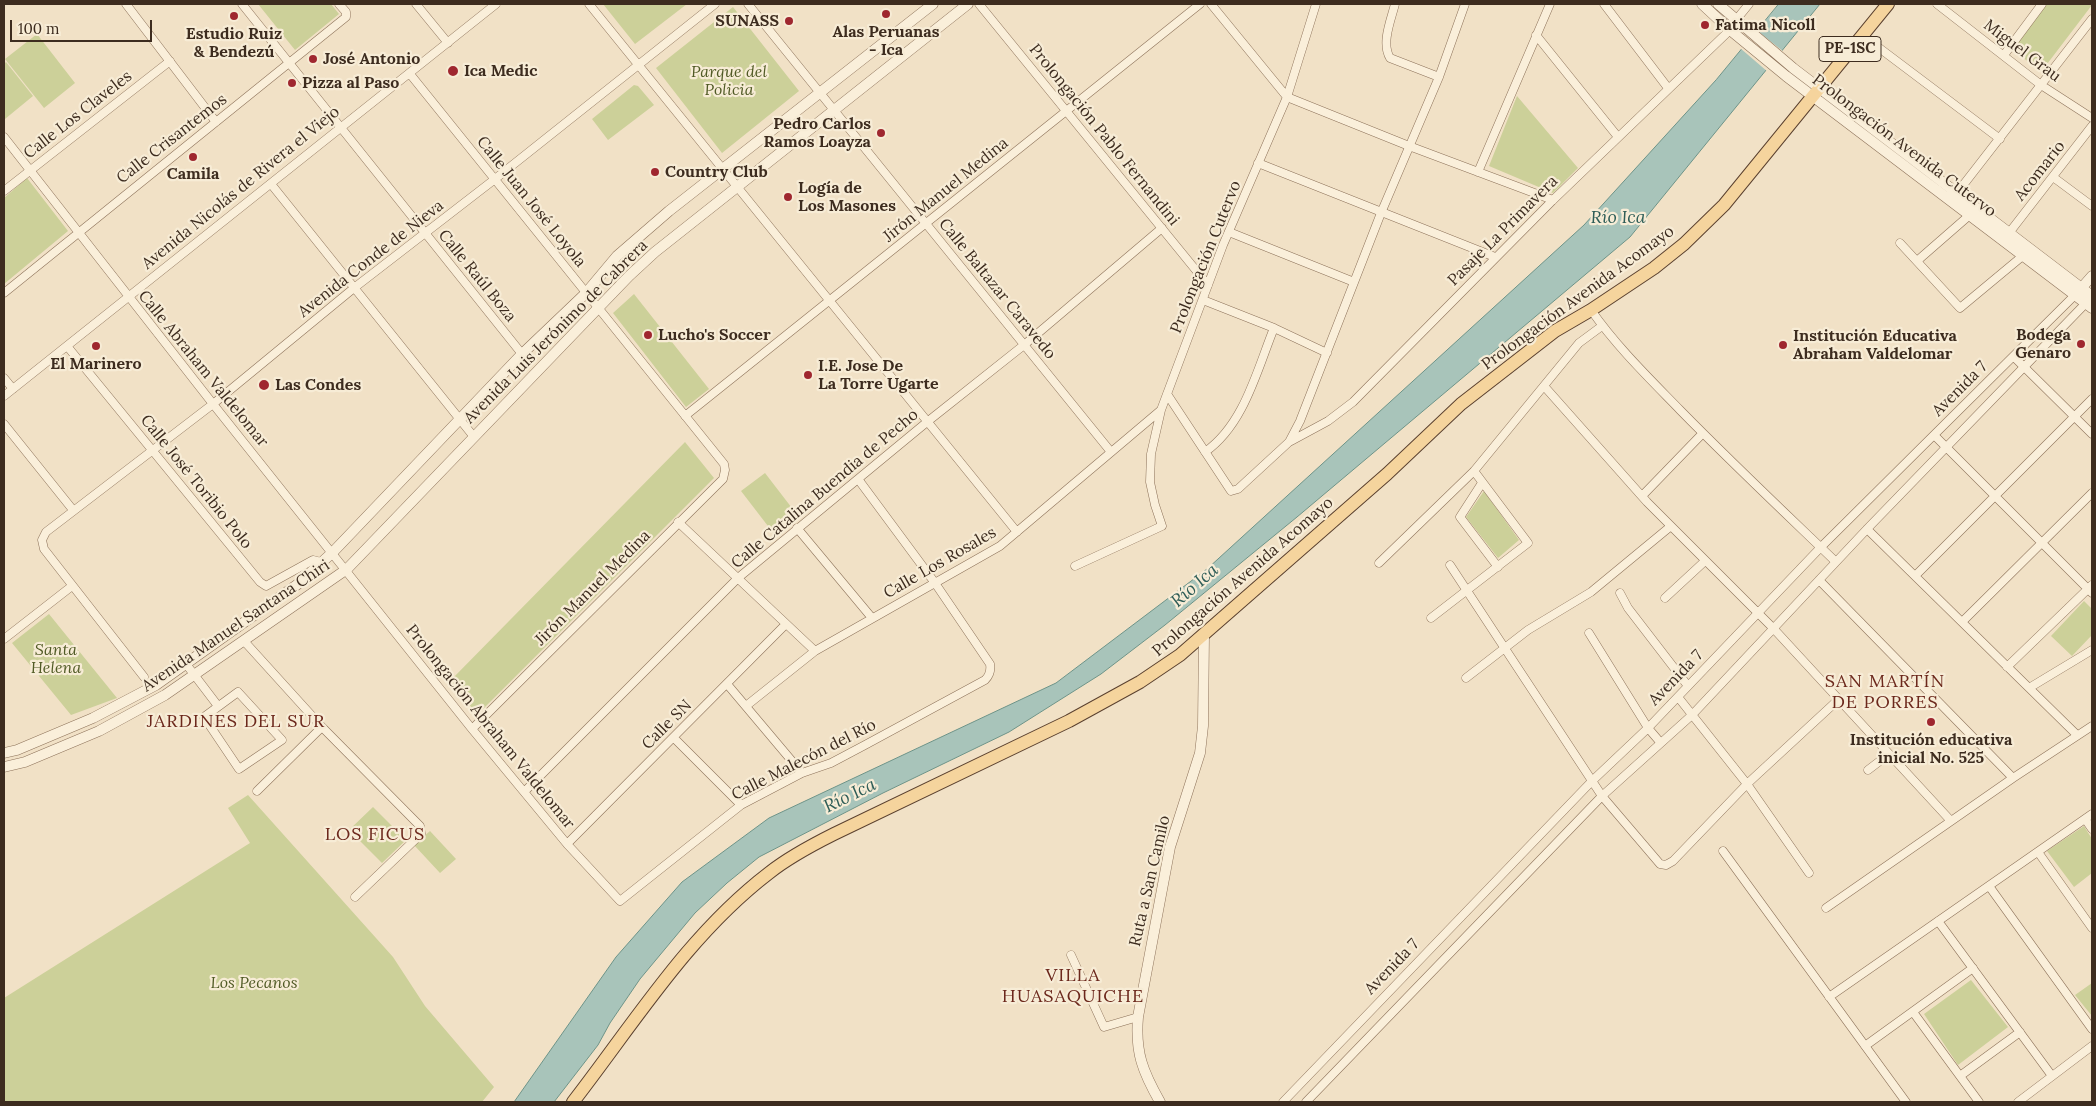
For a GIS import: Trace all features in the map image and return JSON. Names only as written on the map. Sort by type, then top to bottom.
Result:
[{"type":"main road","name":"Prolongación Avenida Acomayo","points":[[573,1102],[683,955],[728,907],[770,872],[807,848],[834,834],[1014,749],[1112,699],[1164,667],[1387,474],[1461,404],[1555,331],[1592,310],[1667,258],[1712,218],[1760,162],[1815,91],[1888,4]]},
{"type":"street","points":[[126,4],[216,122]]},
{"type":"street","name":"Calle Raúl Boza","points":[[242,4],[522,354]]},
{"type":"street","name":"Calle Crisantemos","points":[[4,293],[346,17],[346,12],[339,4]]},
{"type":"street","points":[[416,4],[448,43]]},
{"type":"street","name":"Avenida Nicolás de Rivera el Viejo","points":[[4,396],[271,184],[340,126],[410,74],[496,4]]},
{"type":"street","points":[[588,4],[1017,532]]},
{"type":"street","name":"Avenida Conde de Nieva","points":[[72,586],[42,545],[44,536],[49,529],[213,404],[354,288],[495,179],[715,4]]},
{"type":"street","name":"Calle Baltazar Caravedo","points":[[748,4],[1111,452]]},
{"type":"street","name":"Avenida Luis Jerónimo de Cabrera","points":[[333,552],[459,418],[586,292],[617,256],[722,168],[933,4]]},
{"type":"street","name":"Avenida Luis Jerónimo de Cabrera","points":[[347,569],[598,308],[655,252],[968,4]]},
{"type":"street","name":"Prolongación Pablo Fernandini","points":[[978,4],[1208,285]]},
{"type":"street","name":"Jirón Manuel Medina","points":[[685,416],[1200,4]]},
{"type":"street","points":[[1211,4],[1287,97],[1409,146],[1553,200]]},
{"type":"street","name":"Prolongación Cutervo","points":[[1075,566],[1155,531],[1162,524],[1155,506],[1150,482],[1151,454],[1161,410],[1229,232],[1287,97],[1316,4]]},
{"type":"street","points":[[1395,4],[1386,45],[1388,55],[1390,58],[1439,77]]},
{"type":"street","points":[[1167,394],[1229,490],[1233,492],[1289,442],[1300,421],[1381,213],[1439,77],[1465,4]]},
{"type":"street","points":[[1478,172],[1550,4]]},
{"type":"street","points":[[1604,4],[1668,88]]},
{"type":"street","name":"Prolongación Avenida Cutervo","points":[[1702,4],[1732,32],[1786,76],[1815,91],[1957,193],[1974,212],[2010,233],[2027,252]]},
{"type":"street","name":"Prolongación Avenida Cutervo","points":[[1718,4],[1793,68],[1815,91],[2091,301]]},
{"type":"street","points":[[1739,23],[1749,4]]},
{"type":"street","name":"Miguel Grau","points":[[1938,4],[2041,85],[2092,118]]},
{"type":"street","points":[[2004,56],[2042,4]]},
{"type":"street","points":[[1957,193],[2092,19]]},
{"type":"street","name":"Pasaje La Primavera","points":[[1289,442],[1328,421],[1353,402],[1553,200],[1668,88],[1732,32]]},
{"type":"street","points":[[1536,34],[1618,137]]},
{"type":"street","points":[[1862,35],[2000,139]]},
{"type":"street","name":"Calle Los Claveles","points":[[4,191],[170,61]]},
{"type":"street","name":"Calle Juan José Loyola","points":[[410,74],[724,464]]},
{"type":"street","name":"Acomario","points":[[2010,233],[2092,126]]},
{"type":"street","name":"Calle Abraham Valdelomar","points":[[4,137],[213,404],[347,569]]},
{"type":"street","points":[[1258,163],[1495,257]]},
{"type":"street","points":[[2053,177],[2092,206]]},
{"type":"street","points":[[271,184],[474,437]]},
{"type":"street","points":[[1917,261],[1974,212]]},
{"type":"street","name":"Calle Catalina Buendia de Pecho","points":[[525,792],[738,578],[927,422],[1024,345],[1162,228]]},
{"type":"street","points":[[1229,232],[1354,282]]},
{"type":"street","points":[[1900,243],[1960,308],[2027,252]]},
{"type":"street","name":"Avenida 7","points":[[1283,1102],[1592,781],[1648,728],[1821,547],[2092,276]]},
{"type":"street","points":[[1203,300],[1274,328],[1327,353]]},
{"type":"street","name":"Avenida 7","points":[[1306,1102],[1602,796],[1692,715],[1867,529],[2091,301]]},
{"type":"street","points":[[1592,310],[1602,326],[1641,370],[1836,562]]},
{"type":"street","points":[[1379,563],[1474,471],[1579,343],[1602,326]]},
{"type":"street","points":[[1205,452],[1216,444],[1239,413],[1274,328]]},
{"type":"street","name":"Calle José Toribio Polo","points":[[67,346],[260,582],[266,586],[313,560],[321,562]]},
{"type":"street","points":[[2014,356],[2092,434]]},
{"type":"street","points":[[4,378],[13,389]]},
{"type":"street","points":[[1544,386],[1642,496],[1773,628],[1951,821]]},
{"type":"street","points":[[1915,576],[2092,399]]},
{"type":"street","name":"Calle Los Rosales","points":[[746,706],[815,651],[1000,546],[1161,410]]},
{"type":"street","points":[[4,424],[73,510]]},
{"type":"street","points":[[1642,496],[1703,433]]},
{"type":"street","points":[[1934,435],[2091,589],[2007,666]]},
{"type":"street","name":"Jirón Manuel Medina","points":[[472,728],[723,479],[724,464]]},
{"type":"street","points":[[1431,618],[1528,543],[1474,471]]},
{"type":"street","points":[[858,480],[935,583]]},
{"type":"street","points":[[1482,483],[1460,517],[1498,567]]},
{"type":"street","points":[[1962,622],[2092,493]]},
{"type":"street","points":[[678,522],[815,651]]},
{"type":"street","points":[[1466,678],[1528,630],[1591,592],[1671,526]]},
{"type":"street","points":[[797,528],[872,618]]},
{"type":"street","points":[[1867,529],[2077,735]]},
{"type":"street","name":"Avenida Manuel Santana Chiri","points":[[4,753],[17,750],[93,718],[156,685],[298,584],[333,552]]},
{"type":"street","points":[[1665,598],[1706,561]]},
{"type":"street","points":[[1450,565],[1506,647],[1602,796],[1660,864],[1666,865],[1673,861],[1747,784],[1839,699]]},
{"type":"street","name":"Avenida Manuel Santana Chiri","points":[[4,767],[25,762],[99,731],[165,695],[347,569]]},
{"type":"street","name":"Prolongación Abraham Valdelomar","points":[[347,569],[472,728],[568,844],[616,898]]},
{"type":"street","points":[[1819,580],[2013,778]]},
{"type":"street","name":"Calle Malecón del Río","points":[[616,898],[622,901],[741,805],[802,773],[831,763],[985,680],[990,673],[990,664],[935,583]]},
{"type":"street","points":[[4,639],[72,586],[144,677]]},
{"type":"street","points":[[1620,593],[1628,608],[1688,686]]},
{"type":"street","name":"Calle SN","points":[[568,844],[786,624]]},
{"type":"street","points":[[1590,633],[1648,728],[1660,742]]},
{"type":"street","name":"Ruta a San Camilo","points":[[1160,1102],[1144,1073],[1140,1060],[1137,1038],[1138,1017],[1171,841],[1200,753],[1203,726],[1204,634]]},
{"type":"street","points":[[244,641],[322,727],[420,826],[420,834],[355,897]]},
{"type":"street","points":[[2029,688],[2092,650]]},
{"type":"street","points":[[186,664],[196,674],[218,706]]},
{"type":"street","points":[[727,684],[802,773]]},
{"type":"street","points":[[238,692],[282,740],[238,769],[204,717],[218,706],[238,692]]},
{"type":"street","points":[[1678,697],[1747,784],[1809,872]]},
{"type":"street","points":[[1826,908],[2013,778],[2092,726]]},
{"type":"street","points":[[257,791],[322,727]]},
{"type":"street","points":[[674,738],[741,805]]},
{"type":"street","points":[[1868,770],[1889,754]]},
{"type":"street","points":[[1829,997],[2089,816],[2092,829]]},
{"type":"street","points":[[1723,851],[1906,1102]]},
{"type":"street","points":[[2038,852],[2092,928]]},
{"type":"street","points":[[1988,886],[2092,1030]]},
{"type":"street","points":[[1938,921],[2052,1076]]},
{"type":"street","points":[[1071,954],[1104,1027],[1138,1017]]},
{"type":"street","points":[[1865,1046],[1973,968]]},
{"type":"street","points":[[1912,1012],[1979,1102]]},
{"type":"street","points":[[1960,1076],[2020,1032]]},
{"type":"street","points":[[2018,1102],[2092,1046]]},
{"type":"green space","points":[[258,4],[331,4],[339,14],[295,50]]},
{"type":"green space","points":[[603,4],[687,4],[635,44]]},
{"type":"green space","points":[[2045,4],[2092,5],[2041,72],[2011,48]]},
{"type":"green space","name":"Parque del Policia","points":[[733,7],[799,91],[722,153],[656,68]]},
{"type":"green space","points":[[37,34],[75,83],[44,108],[5,59]]},
{"type":"green space","points":[[6,62],[33,96],[5,119],[4,64]]},
{"type":"green space","points":[[634,85],[638,86],[654,105],[608,140],[592,119]]},
{"type":"green space","points":[[1517,96],[1578,168],[1553,193],[1489,166]]},
{"type":"green space","points":[[27,178],[68,231],[4,284],[4,198]]},
{"type":"green space","name":"Lucho's Soccer","points":[[634,294],[709,389],[686,407],[613,313]]},
{"type":"green space","points":[[685,442],[714,478],[477,715],[451,680]]},
{"type":"green space","points":[[765,473],[795,512],[771,530],[741,491]]},
{"type":"green space","points":[[1484,491],[1519,540],[1498,558],[1466,517]]},
{"type":"green space","points":[[2084,601],[2092,609],[2092,635],[2072,656],[2051,636]]},
{"type":"green space","name":"Santa Helena","points":[[49,614],[117,698],[71,715],[12,643]]},
{"type":"green space","name":"Los Pecanos","points":[[248,795],[393,957],[425,1006],[494,1087],[482,1102],[4,1102],[4,998],[250,843],[228,808]]},
{"type":"green space","points":[[373,807],[406,840],[382,863],[349,830]]},
{"type":"green space","points":[[2084,826],[2092,839],[2092,873],[2074,887],[2047,851]]},
{"type":"green space","points":[[430,831],[456,859],[440,873],[414,845]]},
{"type":"green space","points":[[1971,980],[2008,1027],[1958,1065],[1924,1014]]},
{"type":"green space","points":[[2092,983],[2092,1016],[2075,995]]},
{"type":"water","name":"Río Ica","points":[[1779,4],[1820,4],[1630,237],[1297,517],[1165,625],[1101,674],[1009,732],[883,793],[759,857],[727,883],[695,913],[640,979],[610,1023],[598,1045],[554,1102],[514,1102],[616,957],[682,882],[769,818],[1056,683],[1207,569],[1584,225],[1716,80]]},
{"type":"pier","points":[[1755,29],[1784,52],[1768,72],[1740,48]]},
{"type":"place","name":"Alas Peruanas - Ica","points":[[886,14]]},
{"type":"place","name":"Estudio Ruiz & Bendezú","points":[[234,16]]},
{"type":"place","name":"SUNASS","points":[[789,21]]},
{"type":"place","name":"Fatima Nicoll","points":[[1705,25]]},
{"type":"place","name":"José Antonio","points":[[313,59]]},
{"type":"place","name":"Ica Medic","points":[[453,71]]},
{"type":"place","name":"Pizza al Paso","points":[[292,83]]},
{"type":"place","name":"Pedro Carlos Ramos Loayza","points":[[881,133]]},
{"type":"place","name":"Camila","points":[[193,157]]},
{"type":"place","name":"Country Club","points":[[655,172]]},
{"type":"place","name":"Logía de Los Masones","points":[[788,197]]},
{"type":"place","name":"Lucho's Soccer","points":[[648,335]]},
{"type":"place","name":"Bodega Genaro","points":[[2081,344]]},
{"type":"place","name":"Institución Educativa Abraham Valdelomar","points":[[1783,345]]},
{"type":"place","name":"El Marinero","points":[[96,346]]},
{"type":"place","name":"I.E. Jose De La Torre Ugarte","points":[[808,375]]},
{"type":"place","name":"Las Condes","points":[[264,385]]},
{"type":"place","name":"Institución educativa inicial No. 525","points":[[1931,722]]},
{"type":"district","name":"SAN MARTÍN DE PORRES","points":[[1885,692]]},
{"type":"district","name":"JARDINES DEL SUR","points":[[236,722]]},
{"type":"district","name":"LOS FICUS","points":[[375,835]]},
{"type":"district","name":"VILLA HUASAQUICHE","points":[[1073,986]]}]
